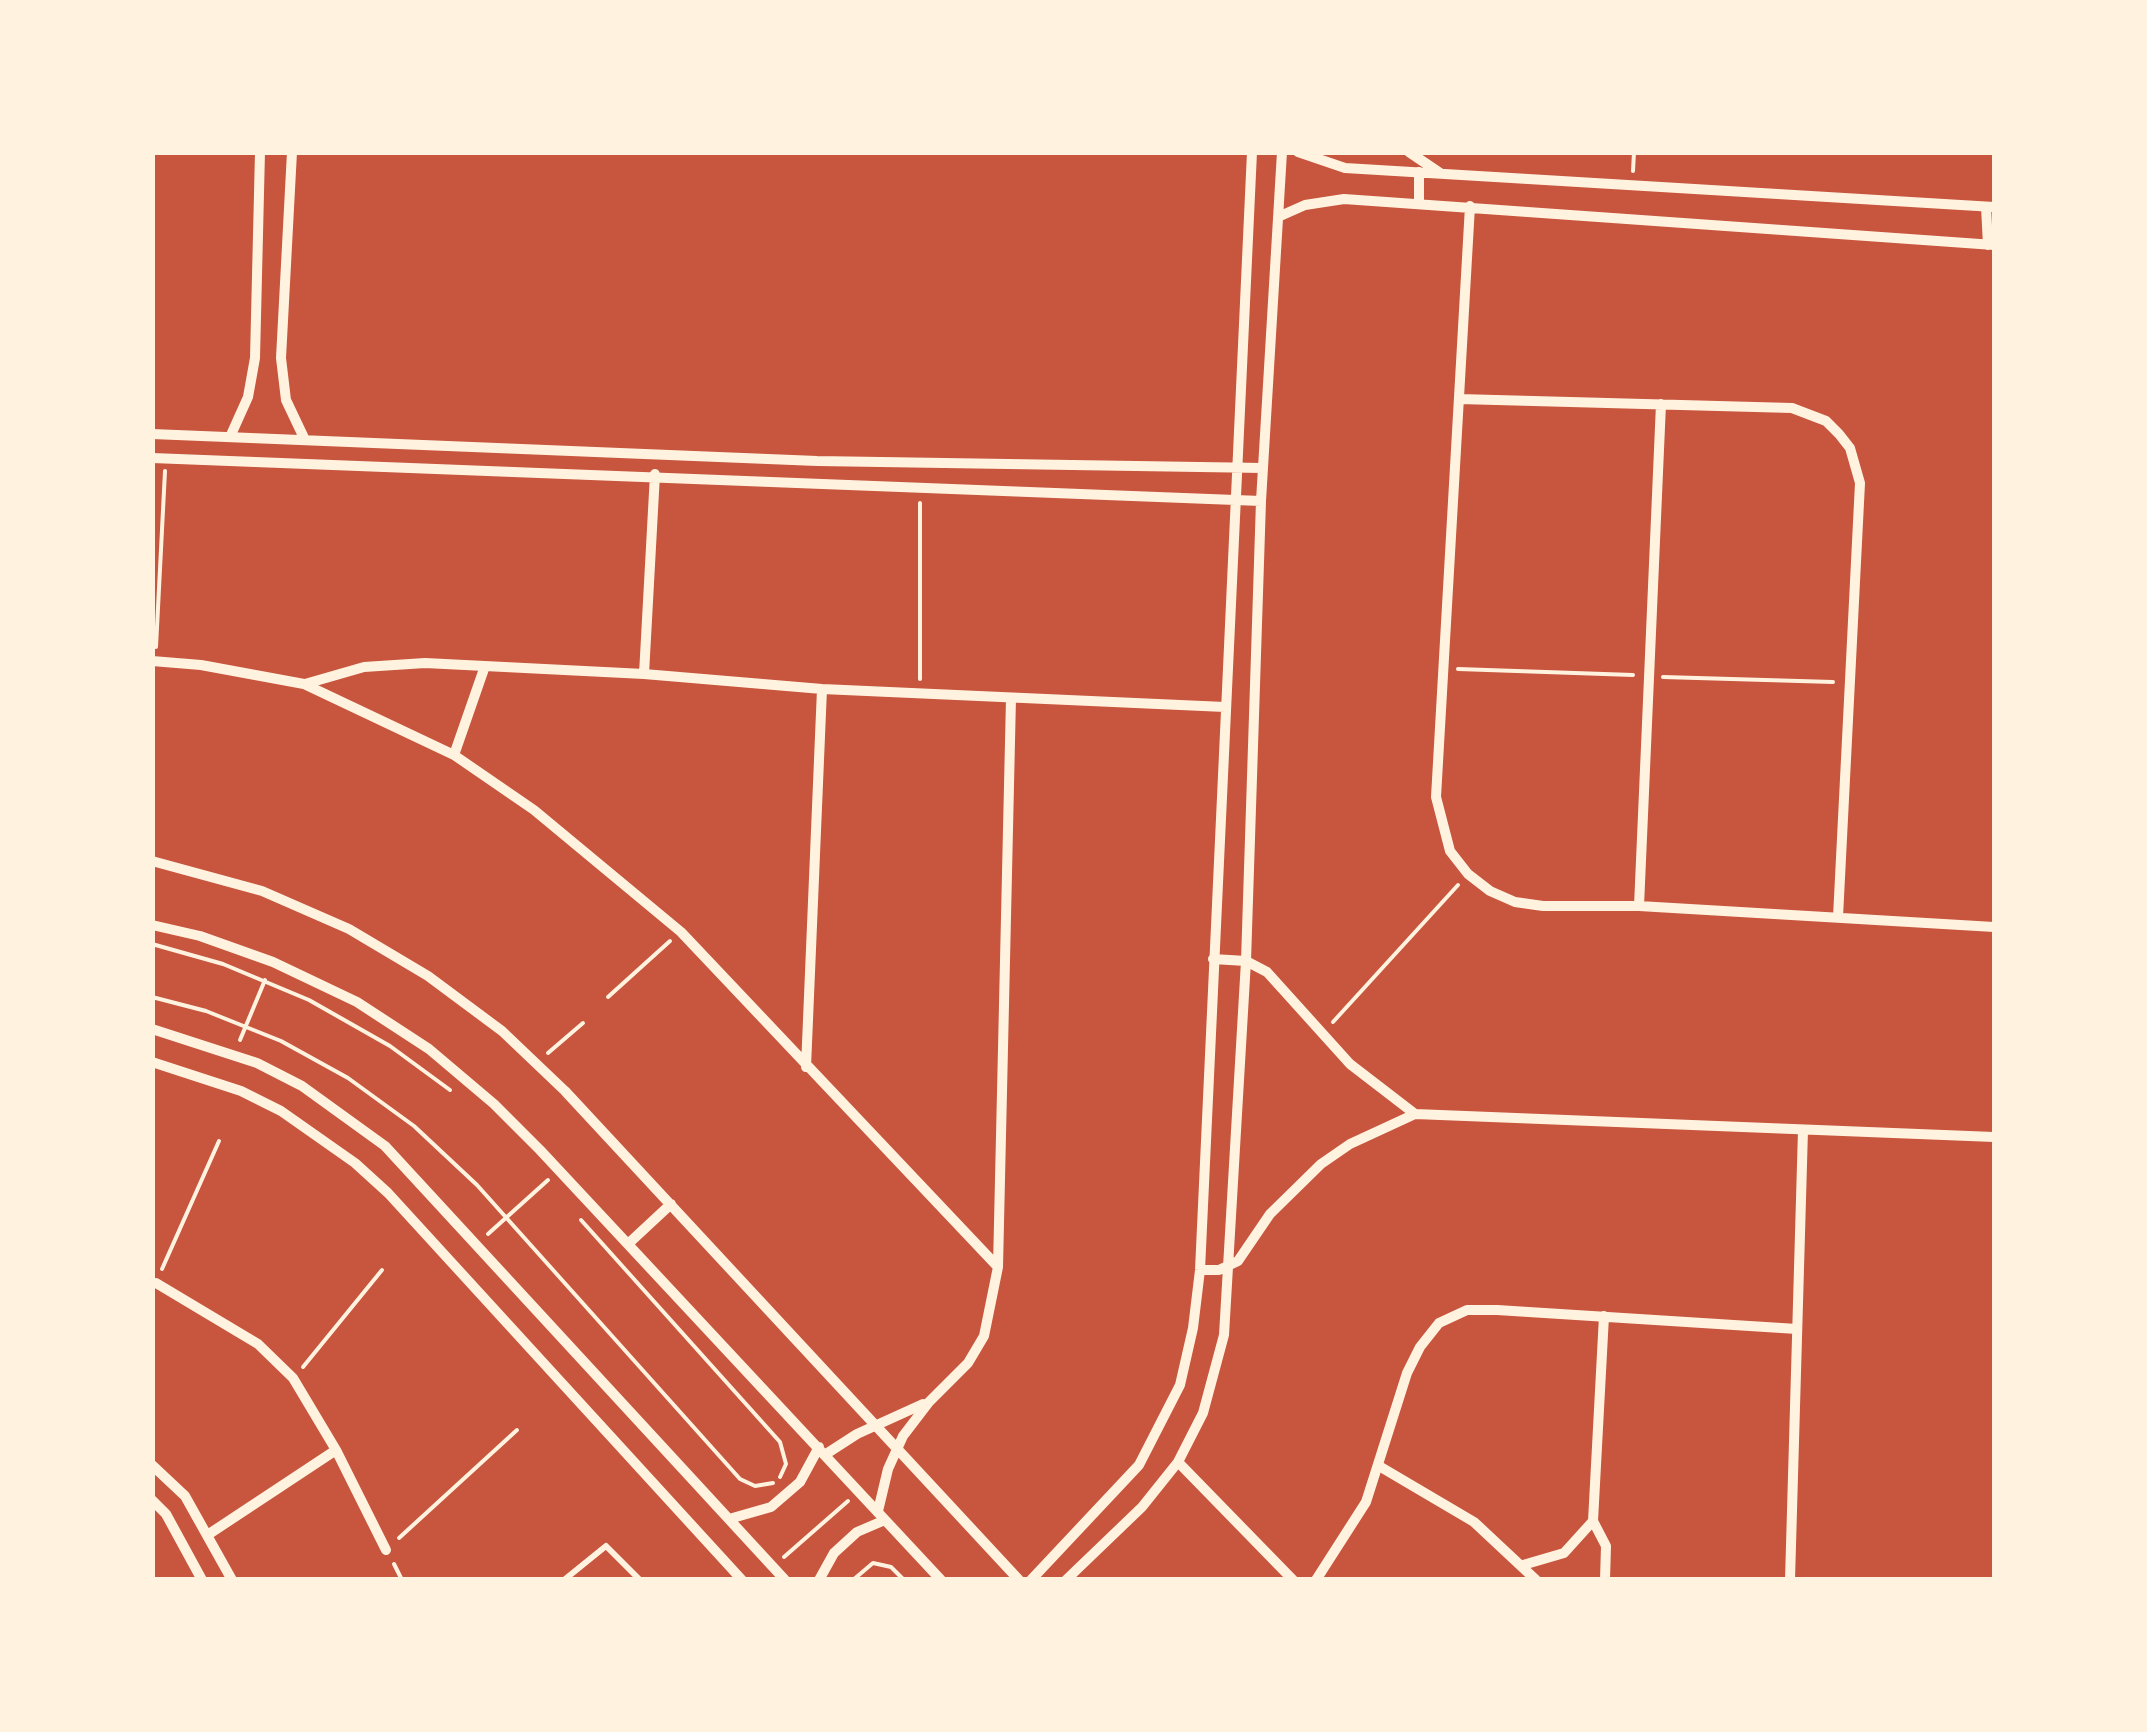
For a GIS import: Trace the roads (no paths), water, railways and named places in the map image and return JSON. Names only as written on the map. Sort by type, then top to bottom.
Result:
[{"type":"street","points":[[230,438],[253,378],[260,152]]},
{"type":"street","points":[[292,152],[282,339],[286,400],[305,440]]},
{"type":"street","points":[[1031,1580],[1121,1489],[1156,1440],[1188,1357],[1200,1270],[1252,152]]},
{"type":"street","points":[[1066,1580],[1142,1507],[1178,1462],[1203,1412],[1220,1362],[1246,961],[1261,501],[1282,152]]},
{"type":"street","points":[[1278,217],[1324,200],[1419,203],[1991,245],[1990,207],[1329,166],[1298,152]]},
{"type":"street","points":[[1409,152],[1441,174]]},
{"type":"street","points":[[1419,172],[1419,203]]},
{"type":"street","points":[[1470,206],[1436,797],[1440,825],[1450,851],[1468,874],[1515,902],[1994,927]]},
{"type":"street","points":[[256,338],[282,339]]},
{"type":"street","points":[[1458,399],[1792,408],[1810,412],[1839,434],[1857,465],[1860,483],[1838,916]]},
{"type":"street","points":[[1638,906],[1660,404]]},
{"type":"street","points":[[152,434],[817,461],[1263,468]]},
{"type":"street","points":[[152,458],[654,474],[1261,501]]},
{"type":"street","points":[[644,674],[654,474]]},
{"type":"street","points":[[154,661],[202,665],[304,684],[454,755],[534,810],[681,932],[998,1268]]},
{"type":"street","points":[[304,684],[334,673],[394,664],[485,666],[822,689],[1226,707]]},
{"type":"street","points":[[454,755],[485,666]]},
{"type":"street","points":[[806,1067],[822,689]]},
{"type":"street","points":[[819,1580],[834,1552],[882,1515],[896,1449],[929,1402],[968,1362],[984,1336],[998,1268],[1011,698]]},
{"type":"street","points":[[152,861],[262,891],[349,929],[428,976],[537,1062],[1019,1580]]},
{"type":"street","points":[[152,925],[200,936],[273,962],[357,1002],[442,1060],[494,1104],[559,1171],[941,1580]]},
{"type":"street","points":[[1213,959],[1246,961],[1276,980],[1320,1036],[1415,1114]]},
{"type":"street","points":[[152,1029],[234,1054],[302,1086],[358,1125],[421,1181],[785,1580]]},
{"type":"street","points":[[152,1062],[241,1091],[282,1111],[355,1163],[388,1193],[742,1580]]},
{"type":"street","points":[[1200,1270],[1228,1267],[1244,1253],[1282,1201],[1321,1164],[1366,1136],[1415,1114],[1994,1137]]},
{"type":"street","points":[[1790,1580],[1803,1130]]},
{"type":"street","points":[[628,1244],[670,1204]]},
{"type":"street","points":[[156,1283],[258,1344],[294,1378],[336,1450],[386,1550]]},
{"type":"street","points":[[1316,1580],[1366,1502],[1407,1372],[1439,1323],[1466,1310],[1797,1328]]},
{"type":"street","points":[[1604,1316],[1593,1521],[1606,1546],[1605,1580]]},
{"type":"street","points":[[729,1519],[771,1508],[800,1482],[823,1451],[929,1402]]},
{"type":"street","points":[[209,1534],[336,1450]]},
{"type":"street","points":[[1178,1462],[1292,1580]]},
{"type":"street","points":[[152,1465],[185,1496],[232,1580]]},
{"type":"street","points":[[1379,1466],[1474,1522],[1536,1580]]},
{"type":"street","points":[[152,1500],[166,1514],[202,1580]]},
{"type":"street","points":[[1523,1565],[1564,1553],[1593,1521]]},
{"type":"lane","points":[[564,1580],[606,1546],[640,1580]]}]
